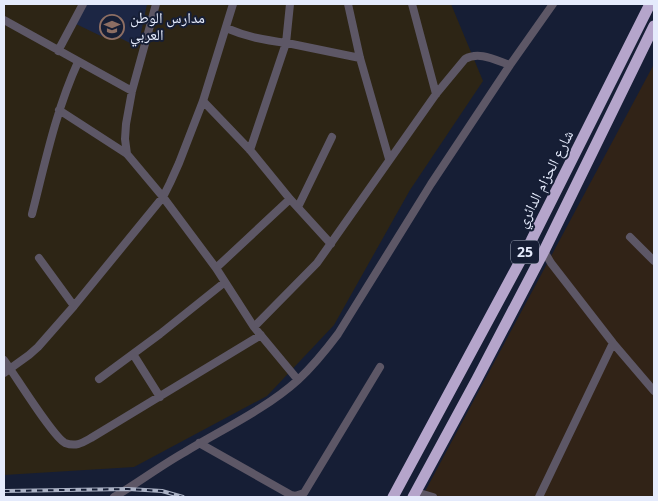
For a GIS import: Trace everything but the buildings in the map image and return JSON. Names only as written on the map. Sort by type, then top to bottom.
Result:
[{"type":"highway","name":"شارع الحزام الدائري","points":[[393,497],[531,242],[650,4]]},
{"type":"highway","name":"شارع الحزام الدائري","points":[[414,494],[544,251],[654,26]]},
{"type":"street","points":[[58,51],[83,4]]},
{"type":"street","points":[[127,154],[126,124],[132,91],[156,4]]},
{"type":"street","points":[[7,371],[38,347],[163,197],[179,163],[203,101],[233,4]]},
{"type":"street","points":[[250,150],[286,43],[290,4]]},
{"type":"street","points":[[348,4],[360,58],[389,159]]},
{"type":"street","points":[[412,4],[436,94]]},
{"type":"street","points":[[114,497],[167,462],[278,396],[298,380],[321,356],[338,334],[431,184],[553,4]]},
{"type":"street","points":[[4,20],[132,91]]},
{"type":"street","points":[[226,28],[242,35],[360,58]]},
{"type":"street","points":[[254,327],[317,263],[436,94],[465,59],[471,56],[484,56],[510,65]]},
{"type":"street","points":[[32,214],[59,110],[78,62]]},
{"type":"street","points":[[203,101],[250,150],[331,244]]},
{"type":"street","points":[[59,110],[127,154],[163,197],[216,268],[254,327],[298,380]]},
{"type":"street","points":[[298,207],[332,137]]},
{"type":"street","points":[[216,268],[290,198]]},
{"type":"street","points":[[630,237],[654,261]]},
{"type":"street","points":[[544,251],[551,264],[613,343],[654,391]]},
{"type":"street","points":[[40,258],[74,306]]},
{"type":"street","points":[[99,379],[160,334],[225,282]]},
{"type":"street","points":[[4,360],[7,371],[62,441],[78,445],[261,335]]},
{"type":"street","points":[[539,497],[613,343]]},
{"type":"street","points":[[132,354],[160,397]]},
{"type":"street","points":[[199,443],[291,495],[299,496],[304,493],[380,367]]},
{"type":"street","points":[[414,494],[433,497]]},
{"type":"shaded area","points":[[4,4],[451,4],[483,81],[410,190],[334,325],[267,396],[134,467],[4,475]]},
{"type":"shaded area","name":"مدارس الوطن العربي","points":[[87,4],[147,4],[138,47],[106,31],[103,37],[76,24]]},
{"type":"shaded area","points":[[654,64],[654,497],[422,497]]},
{"type":"railway","points":[[4,491],[128,489],[162,491],[183,497]]},
{"type":"place","name":"مدارس الوطن العربي","points":[[112,27]]}]
